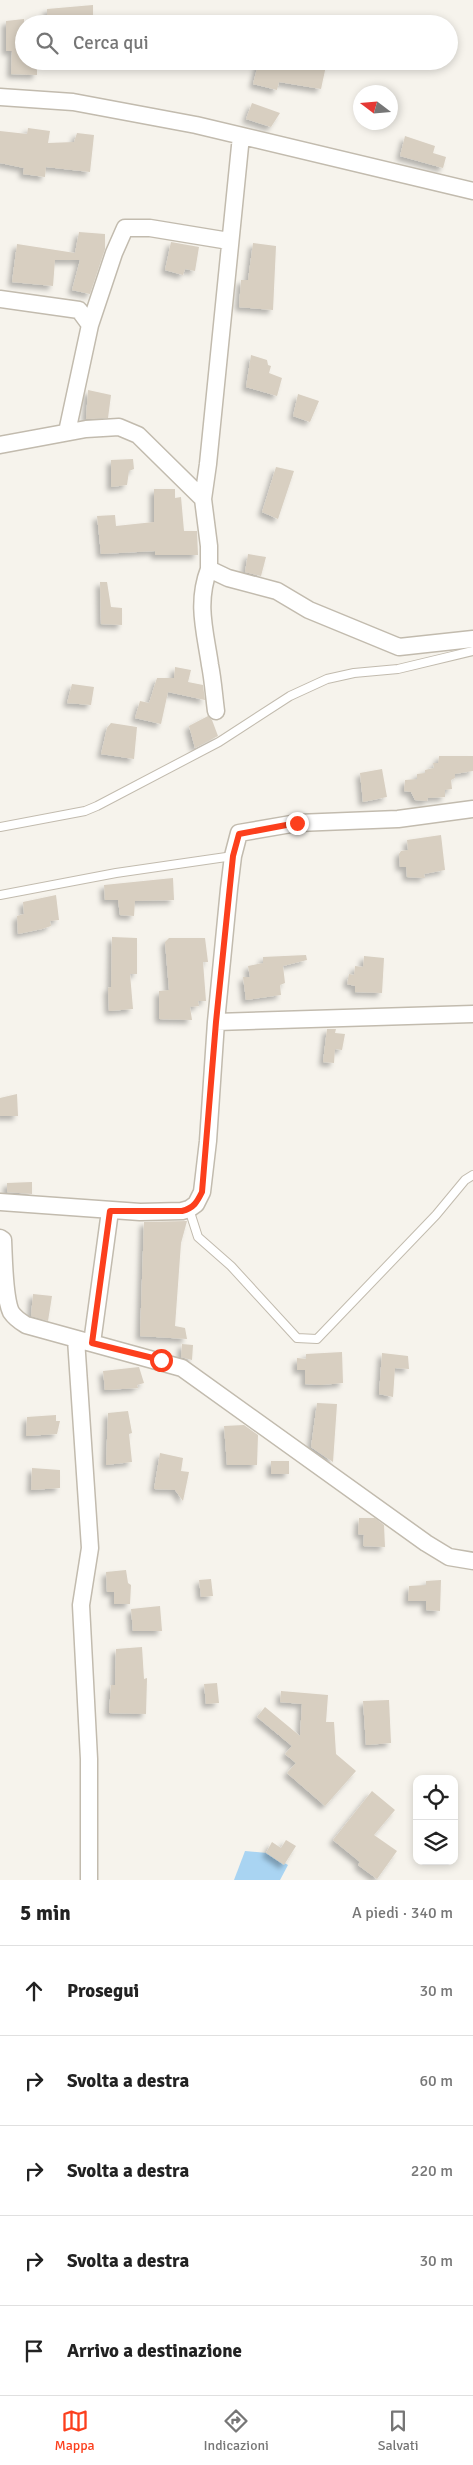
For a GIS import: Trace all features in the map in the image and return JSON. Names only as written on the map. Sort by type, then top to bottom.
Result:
[{"type":"street","points":[[0,97],[73,102],[241,136],[473,191]]},
{"type":"street","points":[[216,711],[202,625],[202,587],[209,569],[209,546],[202,499],[210,446],[241,136]]},
{"type":"street","points":[[67,432],[90,324],[114,253],[125,228],[150,228],[229,241]]},
{"type":"street","points":[[0,299],[79,310],[90,324]]},
{"type":"street","points":[[0,445],[67,432],[119,427],[138,435],[202,499]]},
{"type":"street","points":[[209,569],[228,578],[277,591],[310,610],[399,647],[473,639]]},
{"type":"street","points":[[0,1202],[110,1211],[174,1212],[189,1210],[196,1204],[202,1192],[216,1022],[233,856],[239,834],[297,823],[398,819],[473,809]]},
{"type":"street","points":[[216,1022],[473,1014]]},
{"type":"street","points":[[89,1880],[89,1759],[81,1605],[90,1548],[84,1341],[110,1211]]},
{"type":"street","points":[[0,1238],[3,1240],[4,1274],[11,1312],[18,1320],[26,1325],[182,1368],[426,1543],[449,1557],[473,1561]]},
{"type":"lane","points":[[0,827],[97,806],[219,742],[290,696],[327,679],[354,673],[398,670],[473,652]]},
{"type":"lane","points":[[0,895],[116,873],[233,856]]},
{"type":"lane","points":[[189,1210],[198,1236],[238,1274],[297,1338],[317,1339],[436,1216],[466,1180],[473,1175]]},
{"type":"water","points":[[245,1851],[267,1853],[288,1865],[280,1880],[234,1880]]},
{"type":"building","points":[[93,5],[93,15],[47,15],[47,9]]},
{"type":"building","points":[[15,20],[15,70],[37,70],[37,75],[11,74],[12,51],[6,51],[6,21]]},
{"type":"building","points":[[257,70],[325,70],[321,89],[279,82],[277,90],[253,84]]},
{"type":"building","points":[[252,103],[280,113],[271,127],[246,119]]},
{"type":"building","points":[[28,128],[50,131],[48,143],[74,142],[77,133],[94,135],[90,172],[46,167],[45,177],[23,174],[24,168],[0,163],[0,131],[27,134]]},
{"type":"building","points":[[405,136],[435,146],[433,153],[446,157],[443,168],[400,156]]},
{"type":"building","points":[[79,232],[105,234],[105,249],[90,294],[72,290],[80,260],[55,260],[53,286],[12,282],[17,244],[75,253]]},
{"type":"building","points":[[171,242],[199,247],[195,271],[185,269],[183,275],[165,270]]},
{"type":"building","points":[[253,243],[276,246],[273,310],[239,307],[241,280],[248,280]]},
{"type":"building","points":[[251,355],[267,360],[268,365],[271,366],[269,373],[282,378],[277,396],[246,387]]},
{"type":"building","points":[[88,390],[111,395],[108,418],[86,419]]},
{"type":"building","points":[[298,394],[319,401],[310,422],[293,416]]},
{"type":"building","points":[[133,459],[134,469],[129,471],[127,485],[111,487],[111,460]]},
{"type":"building","points":[[276,467],[294,471],[278,519],[262,512]]},
{"type":"building","points":[[154,489],[175,489],[175,498],[181,497],[184,531],[197,531],[198,555],[155,555],[155,551],[101,554],[97,516],[115,515],[116,526],[154,522]]},
{"type":"building","points":[[248,554],[266,557],[261,576],[245,572]]},
{"type":"building","points":[[100,582],[107,582],[111,607],[122,608],[122,625],[101,624]]},
{"type":"building","points":[[175,667],[191,670],[188,682],[203,685],[205,700],[168,692],[161,724],[135,718],[140,701],[149,703],[157,678],[174,678]]},
{"type":"building","points":[[72,684],[94,687],[91,705],[67,703]]},
{"type":"building","points":[[208,716],[212,720],[218,736],[195,748],[189,726]]},
{"type":"building","points":[[111,723],[137,727],[134,759],[101,754],[107,728]]},
{"type":"building","points":[[439,756],[473,756],[473,771],[455,774],[455,778],[451,780],[452,789],[445,790],[445,797],[428,798],[427,801],[415,800],[411,792],[404,791],[405,780],[417,779],[417,774],[425,773],[425,770],[434,768],[433,763],[438,763]]},
{"type":"building","points":[[382,769],[387,797],[363,802],[360,773]]},
{"type":"building","points":[[441,835],[445,870],[424,874],[425,878],[407,877],[406,867],[400,867],[399,854],[401,851],[408,850],[407,840]]},
{"type":"building","points":[[173,878],[174,900],[135,901],[134,916],[120,915],[118,900],[105,900],[104,885]]},
{"type":"building","points":[[56,895],[59,920],[50,921],[51,926],[18,934],[17,916],[24,914],[23,902]]},
{"type":"building","points":[[112,937],[137,938],[137,974],[130,974],[133,1009],[109,1011],[108,988],[111,987]]},
{"type":"building","points":[[169,938],[205,938],[208,962],[203,962],[206,1001],[198,1001],[199,1006],[190,1007],[192,1020],[159,1019],[159,991],[169,990],[165,942]]},
{"type":"building","points":[[306,955],[307,960],[283,966],[285,983],[280,985],[281,995],[246,1000],[243,977],[250,977],[248,966],[263,963],[263,957]]},
{"type":"building","points":[[364,956],[384,958],[382,993],[355,992],[355,986],[347,984],[349,974],[354,975],[355,966],[363,967]]},
{"type":"building","points":[[327,1029],[336,1029],[335,1033],[345,1034],[342,1050],[335,1049],[334,1063],[323,1062]]},
{"type":"building","points":[[17,1094],[18,1116],[0,1116],[0,1098]]},
{"type":"building","points":[[32,1182],[32,1194],[7,1192],[7,1183]]},
{"type":"building","points":[[187,1221],[181,1243],[175,1326],[185,1328],[187,1339],[140,1336],[144,1222]]},
{"type":"building","points":[[33,1294],[52,1296],[48,1321],[31,1316]]},
{"type":"building","points":[[182,1344],[193,1345],[192,1360],[181,1357]]},
{"type":"building","points":[[342,1352],[343,1383],[305,1384],[305,1370],[297,1370],[297,1358],[306,1359],[306,1354]]},
{"type":"building","points":[[382,1353],[408,1356],[409,1369],[395,1368],[393,1397],[379,1394]]},
{"type":"building","points":[[139,1367],[144,1383],[137,1385],[138,1388],[105,1390],[103,1371]]},
{"type":"building","points":[[317,1403],[337,1404],[333,1462],[311,1447]]},
{"type":"building","points":[[128,1411],[132,1433],[129,1434],[132,1462],[106,1465],[108,1413]]},
{"type":"building","points":[[56,1415],[56,1421],[60,1421],[57,1434],[26,1436],[27,1417]]},
{"type":"building","points":[[244,1425],[258,1435],[257,1465],[227,1465],[224,1426]]},
{"type":"building","points":[[160,1453],[183,1458],[181,1471],[189,1472],[183,1501],[175,1490],[154,1489]]},
{"type":"building","points":[[271,1461],[289,1461],[289,1474],[271,1474]]},
{"type":"building","points":[[32,1468],[60,1470],[60,1488],[31,1490]]},
{"type":"building","points":[[359,1518],[375,1518],[384,1525],[385,1547],[363,1546],[364,1535],[358,1534]]},
{"type":"building","points":[[126,1570],[128,1583],[131,1585],[130,1604],[114,1604],[114,1592],[107,1592],[106,1572]]},
{"type":"building","points":[[211,1579],[213,1596],[201,1597],[199,1580]]},
{"type":"building","points":[[441,1580],[440,1611],[426,1610],[426,1601],[408,1601],[409,1586],[426,1585],[426,1581]]},
{"type":"building","points":[[160,1606],[162,1631],[133,1631],[131,1609]]},
{"type":"building","points":[[142,1647],[144,1679],[147,1678],[146,1714],[109,1713],[111,1685],[115,1685],[116,1649]]},
{"type":"building","points":[[217,1683],[219,1703],[206,1704],[204,1684]]},
{"type":"building","points":[[281,1691],[328,1695],[326,1722],[334,1722],[336,1754],[356,1771],[325,1806],[287,1773],[296,1763],[285,1754],[292,1746],[257,1717],[265,1707],[300,1736],[302,1704],[280,1702]]},
{"type":"building","points":[[389,1700],[391,1743],[366,1745],[363,1701]]},
{"type":"building","points":[[372,1791],[395,1810],[374,1835],[397,1851],[377,1879],[358,1865],[360,1862],[333,1840]]},
{"type":"building","points":[[286,1840],[296,1846],[284,1865],[266,1853],[272,1842],[281,1848]]},
{"type":"route","points":[[161,1360],[92,1343],[110,1211],[189,1210],[196,1204],[202,1192],[208,1141],[216,1022],[233,856],[239,834],[297,823]]}]
